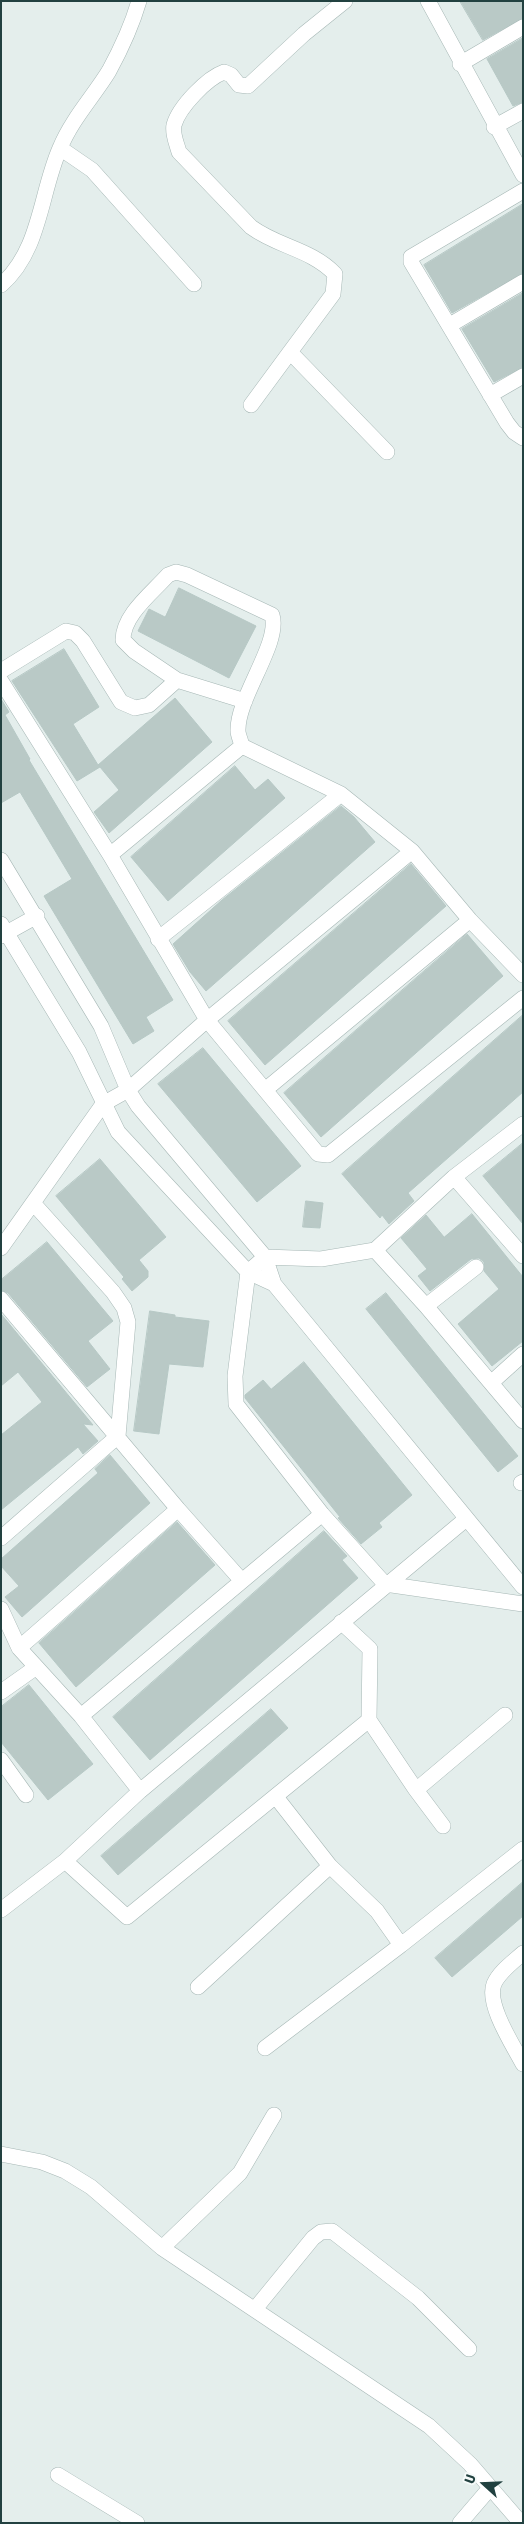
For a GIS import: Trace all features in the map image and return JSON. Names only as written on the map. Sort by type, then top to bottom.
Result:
[{"type":"street","points":[[1,285],[12,275],[26,255],[60,148],[80,112],[109,71],[134,20],[139,1]]},
{"type":"street","points":[[251,405],[333,294],[334,274],[323,262],[266,237],[251,227],[179,152],[174,137],[174,125],[206,81],[224,72],[231,75],[239,85],[248,86],[304,34],[345,1]]},
{"type":"street","points":[[428,1],[494,127],[523,175]]},
{"type":"street","points":[[460,64],[523,26]]},
{"type":"street","points":[[494,127],[523,111]]},
{"type":"street","points":[[60,148],[92,170],[194,284]]},
{"type":"street","points":[[523,191],[411,257],[411,262],[507,423],[523,438]]},
{"type":"street","points":[[450,325],[523,282]]},
{"type":"street","points":[[290,352],[387,452]]},
{"type":"street","points":[[490,395],[523,376]]},
{"type":"street","points":[[245,701],[177,680],[123,640],[123,629],[130,618],[168,575],[176,572],[187,575],[272,615],[273,630],[245,701],[238,731],[242,746],[341,794],[412,851],[470,920],[523,975]]},
{"type":"street","points":[[1,671],[66,631],[75,633],[83,641],[121,702],[135,708],[149,705],[177,680]]},
{"type":"street","points":[[1,681],[110,855],[207,1020],[318,1154],[328,1155],[523,998]]},
{"type":"street","points":[[110,855],[242,746]]},
{"type":"street","points":[[158,939],[341,794]]},
{"type":"street","points":[[1,1248],[104,1104],[128,1090],[207,1020],[412,851]]},
{"type":"street","points":[[1,860],[101,1026],[128,1090],[138,1106],[265,1257],[274,1284],[523,1587]]},
{"type":"street","points":[[36,916],[3,931],[80,1052],[118,1132],[248,1272],[274,1284]]},
{"type":"street","points":[[264,1090],[470,920]]},
{"type":"street","points":[[523,1124],[454,1177],[375,1250],[320,1259],[265,1257],[248,1272],[235,1376],[236,1404],[322,1514],[385,1584],[523,1604]]},
{"type":"street","points":[[454,1177],[523,1256]]},
{"type":"street","points":[[1,1538],[118,1436],[128,1322],[124,1308],[113,1292],[34,1204]]},
{"type":"street","points":[[375,1250],[492,1382],[523,1421]]},
{"type":"street","points":[[426,1306],[476,1267]]},
{"type":"street","points":[[1,1299],[178,1509],[242,1581]]},
{"type":"street","points":[[492,1382],[523,1354]]},
{"type":"street","points":[[19,1648],[178,1509]]},
{"type":"street","points":[[81,1716],[322,1514]]},
{"type":"street","points":[[1,1910],[65,1861],[140,1791],[385,1584],[466,1519]]},
{"type":"street","points":[[1,1609],[19,1648],[35,1668],[81,1716],[140,1791]]},
{"type":"street","points":[[341,1622],[370,1649],[369,1720],[416,1790],[443,1826]]},
{"type":"street","points":[[1,1692],[35,1668]]},
{"type":"street","points":[[416,1790],[504,1715]]},
{"type":"street","points":[[65,1861],[127,1917],[369,1720]]},
{"type":"street","points":[[1,1760],[26,1795]]},
{"type":"street","points":[[276,1797],[330,1866],[377,1911],[401,1945]]},
{"type":"street","points":[[265,2048],[401,1945],[523,1849]]},
{"type":"street","points":[[198,1988],[330,1866]]},
{"type":"street","points":[[523,1953],[499,1975],[491,1992],[494,2007],[523,2064]]},
{"type":"street","points":[[162,2248],[240,2173],[274,2115]]},
{"type":"street","points":[[1,2154],[42,2162],[65,2171],[92,2187],[162,2248],[255,2308],[429,2426],[453,2448],[521,2523]]},
{"type":"street","points":[[255,2308],[313,2238],[321,2232],[332,2231],[418,2298],[469,2349]]},
{"type":"street","points":[[58,2475],[137,2523]]},
{"type":"street","points":[[460,2523],[490,2488]]},
{"type":"building","points":[[460,1],[523,1],[523,18],[483,40]]},
{"type":"building","points":[[523,38],[523,102],[513,106],[487,59]]},
{"type":"building","points":[[523,204],[523,273],[452,313],[424,265]]},
{"type":"building","points":[[523,293],[523,367],[494,382],[462,329]]},
{"type":"building","points":[[179,588],[256,626],[229,678],[138,631],[149,609],[165,617]]},
{"type":"building","points":[[64,649],[99,707],[73,724],[98,765],[175,698],[212,742],[109,833],[94,812],[119,790],[100,767],[77,781],[12,681]]},
{"type":"building","points":[[1,699],[9,712],[5,715],[29,760],[173,1000],[146,1017],[154,1031],[133,1044],[44,896],[72,879],[20,792],[1,803]]},
{"type":"building","points":[[235,766],[255,790],[268,779],[285,798],[168,901],[131,857]]},
{"type":"building","points":[[341,806],[354,817],[375,842],[206,991],[190,972],[173,944],[222,900]]},
{"type":"building","points":[[411,864],[446,906],[265,1065],[228,1021]]},
{"type":"building","points":[[467,934],[503,976],[321,1137],[284,1093]]},
{"type":"building","points":[[523,1015],[523,1092],[408,1193],[414,1201],[389,1224],[382,1215],[380,1218],[342,1174]]},
{"type":"building","points":[[203,1048],[301,1166],[257,1202],[158,1084]]},
{"type":"building","points":[[523,1143],[523,1224],[483,1176]]},
{"type":"building","points":[[100,1159],[166,1237],[139,1260],[148,1271],[148,1277],[132,1291],[122,1279],[124,1277],[56,1196]]},
{"type":"building","points":[[306,1201],[323,1203],[320,1228],[303,1227]]},
{"type":"building","points":[[472,1214],[523,1277],[523,1341],[492,1366],[458,1324],[499,1289],[484,1271],[484,1262],[479,1258],[471,1259],[430,1291],[418,1276],[427,1269],[401,1238],[426,1215],[444,1237]]},
{"type":"building","points":[[47,1242],[113,1321],[88,1341],[110,1369],[87,1387],[8,1293],[1,1290],[1,1280]]},
{"type":"building","points":[[386,1293],[518,1456],[498,1472],[366,1309]]},
{"type":"building","points":[[150,1311],[175,1315],[175,1317],[209,1321],[203,1367],[169,1364],[159,1434],[134,1431]]},
{"type":"building","points":[[1,1314],[93,1425],[83,1424],[98,1441],[83,1454],[78,1447],[1,1510],[1,1435],[42,1402],[18,1372],[1,1386]]},
{"type":"building","points":[[304,1362],[412,1495],[379,1523],[382,1527],[361,1544],[338,1518],[340,1517],[245,1398],[245,1395],[263,1380],[271,1389]]},
{"type":"building","points":[[110,1455],[150,1503],[22,1617],[5,1597],[19,1586],[1,1566],[1,1559],[98,1473],[95,1469]]},
{"type":"building","points":[[177,1522],[215,1565],[76,1687],[39,1643]]},
{"type":"building","points":[[324,1531],[347,1556],[342,1560],[358,1578],[150,1760],[113,1717]]},
{"type":"building","points":[[29,1685],[93,1764],[48,1800],[1,1742],[1,1707]]},
{"type":"building","points":[[271,1709],[288,1728],[118,1875],[101,1856]]},
{"type":"building","points":[[523,1882],[523,1916],[452,1977],[435,1958]]}]
